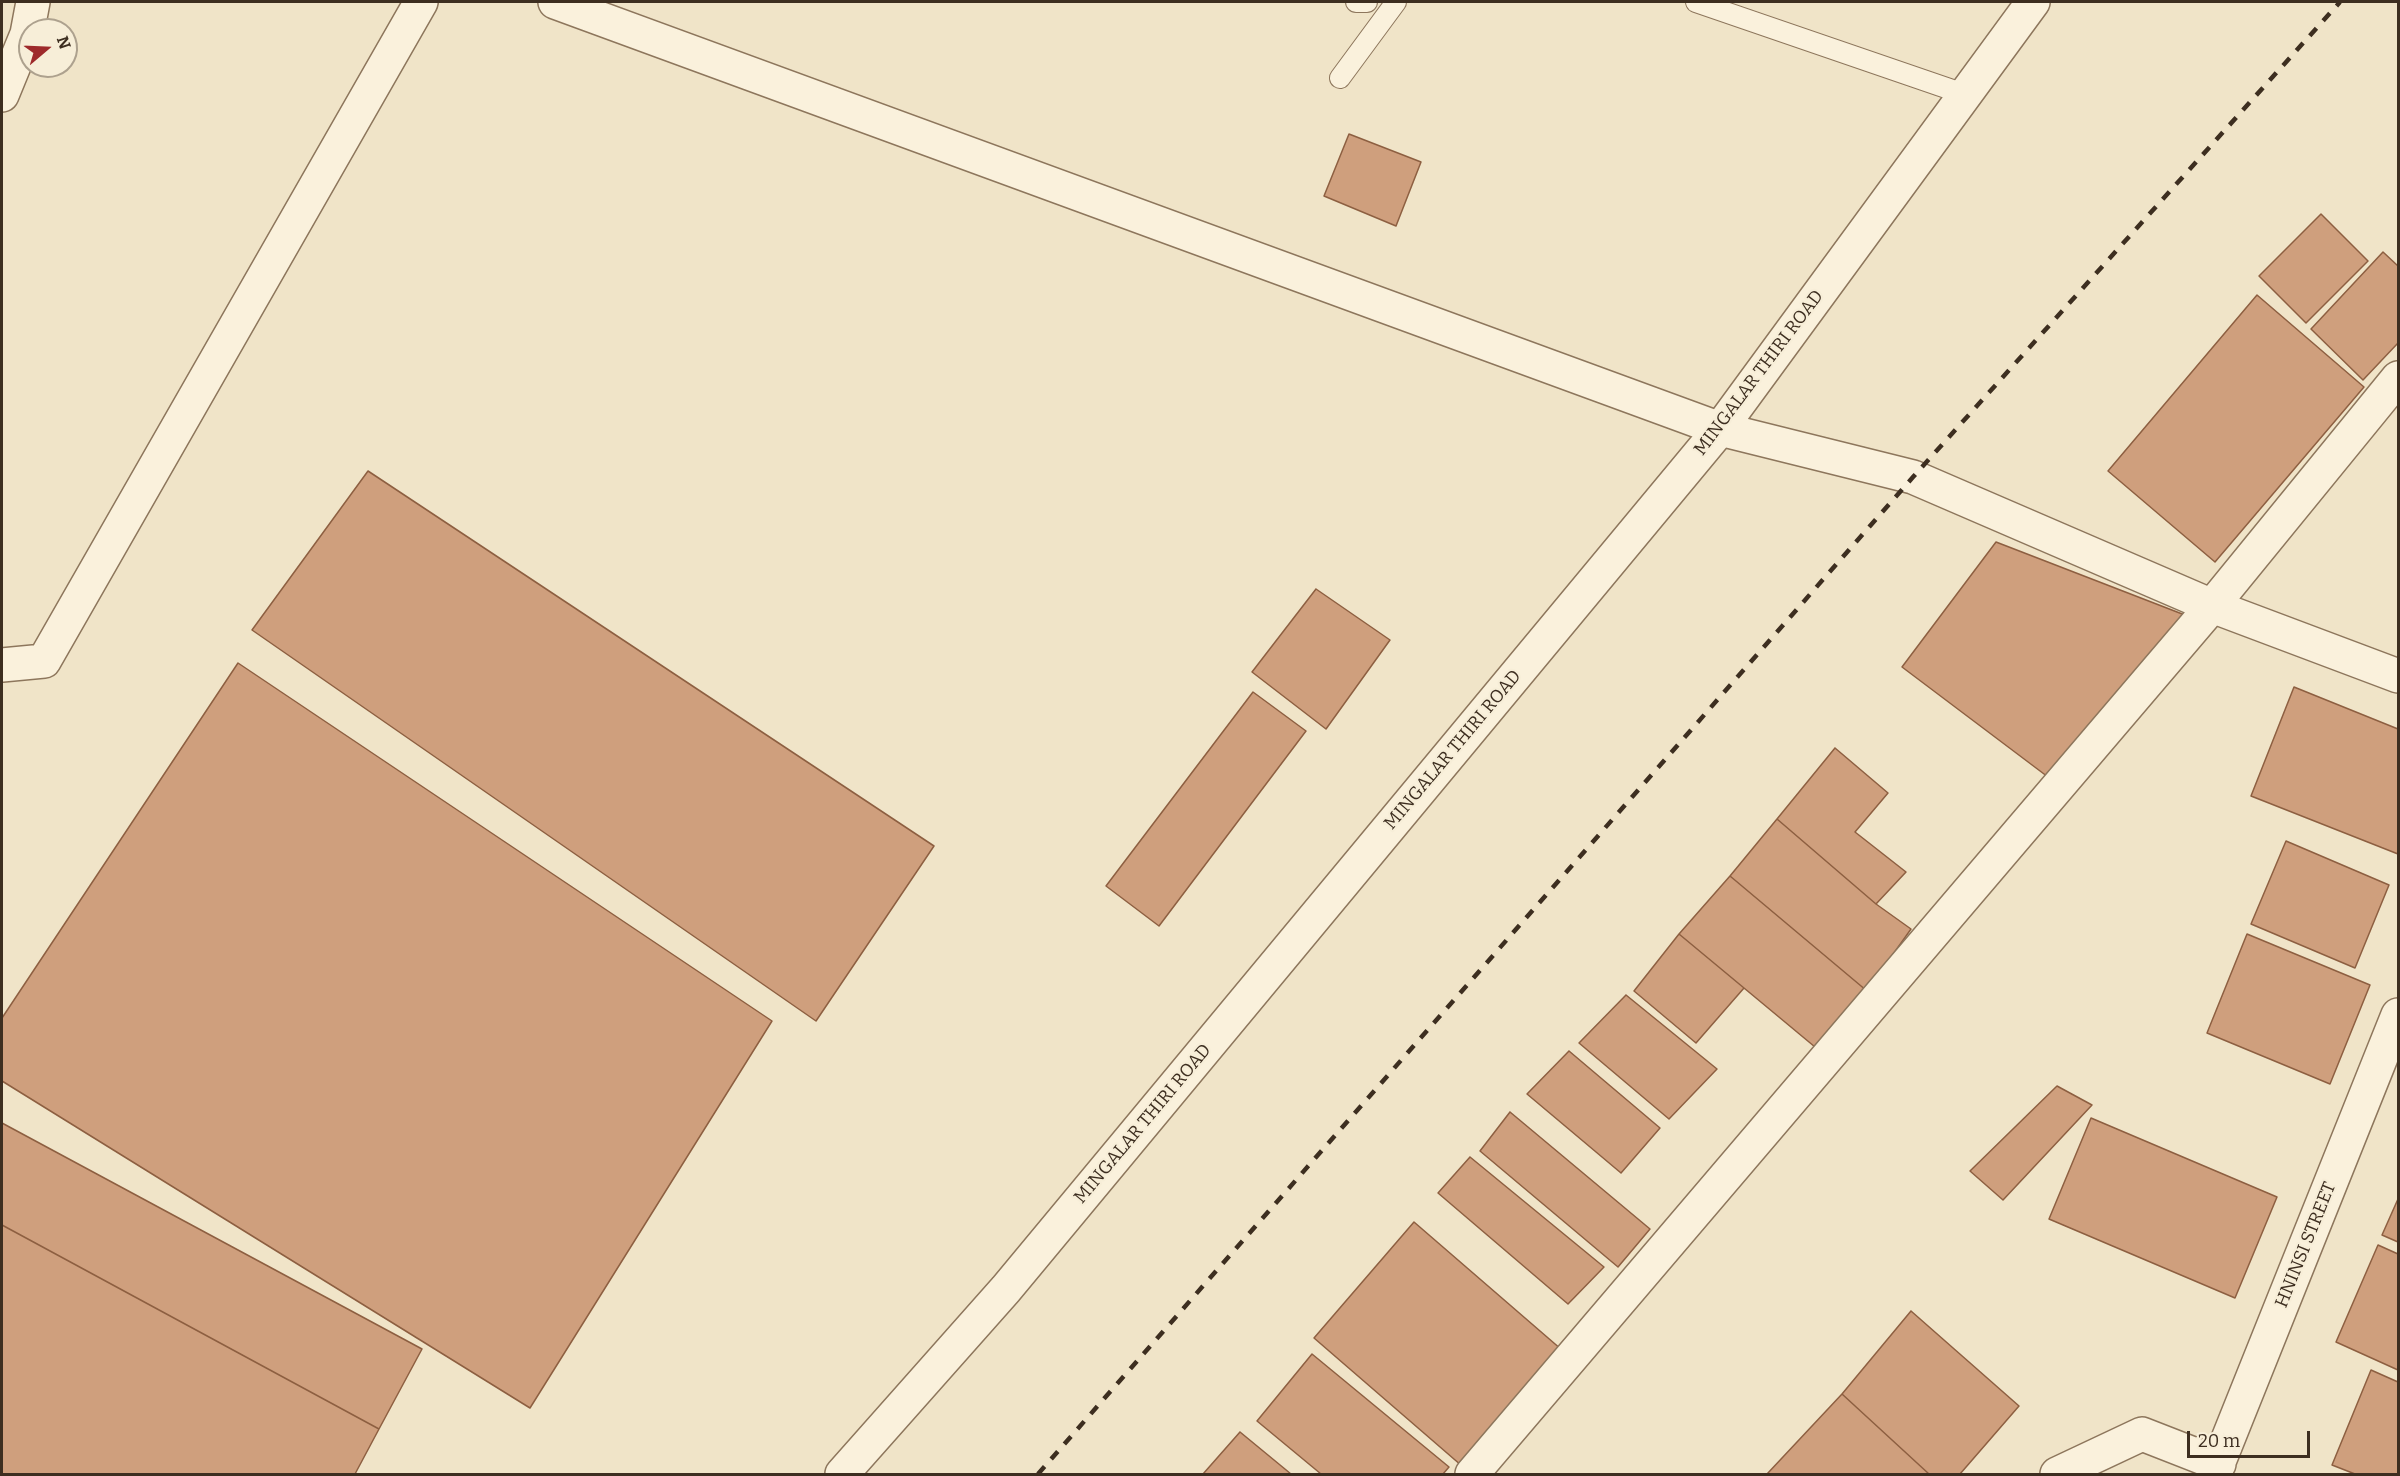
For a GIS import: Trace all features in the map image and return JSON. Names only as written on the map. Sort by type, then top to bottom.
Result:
[{"type":"street","points":[[2,95],[27,34],[33,2]]},
{"type":"street","points":[[2,665],[44,661],[421,2]]},
{"type":"street","points":[[555,2],[1720,429],[1912,477],[2212,606],[2398,676]]},
{"type":"street","name":"MINGALAR THIRI ROAD","points":[[842,1474],[1006,1289],[1720,429],[2032,2]]},
{"type":"street","points":[[1472,1474],[2212,606],[2398,378]]},
{"type":"street","name":"HNINSI STREET","points":[[2216,1469],[2398,1015]]},
{"type":"street","points":[[2057,1474],[2142,1434],[2216,1469]]},
{"type":"lane","points":[[1356,2],[1367,2]]},
{"type":"lane","points":[[1340,78],[1396,2]]},
{"type":"lane","points":[[1696,2],[1964,94]]},
{"type":"building","points":[[1349,134],[1421,162],[1396,226],[1324,196]]},
{"type":"building","points":[[2321,214],[2368,261],[2306,323],[2259,276]]},
{"type":"building","points":[[2383,252],[2398,266],[2398,343],[2363,380],[2311,329]]},
{"type":"building","points":[[2257,295],[2364,387],[2215,562],[2108,471]]},
{"type":"building","points":[[368,471],[934,846],[816,1021],[252,630]]},
{"type":"building","points":[[1996,542],[2190,617],[2048,777],[1902,667]]},
{"type":"building","points":[[1316,589],[1390,640],[1326,729],[1252,672]]},
{"type":"building","points":[[238,663],[772,1021],[530,1408],[2,1081],[2,1018]]},
{"type":"building","points":[[2294,687],[2398,729],[2398,854],[2251,796]]},
{"type":"building","points":[[1253,692],[1306,731],[1159,926],[1106,886]]},
{"type":"building","points":[[1835,748],[1888,793],[1855,832],[1906,872],[1876,904],[1777,819]]},
{"type":"building","points":[[1777,819],[1876,904],[1911,929],[1867,991],[1730,876]]},
{"type":"building","points":[[2286,841],[2389,885],[2355,968],[2251,924]]},
{"type":"building","points":[[1730,876],[1867,991],[1815,1047],[1679,934]]},
{"type":"building","points":[[1679,934],[1744,988],[1696,1043],[1634,991]]},
{"type":"building","points":[[2247,934],[2370,985],[2330,1084],[2207,1033]]},
{"type":"building","points":[[1626,995],[1717,1069],[1669,1119],[1579,1043]]},
{"type":"building","points":[[1569,1051],[1660,1128],[1621,1173],[1527,1094]]},
{"type":"building","points":[[2057,1086],[2092,1105],[2003,1200],[1970,1171]]},
{"type":"building","points":[[1510,1112],[1650,1229],[1618,1267],[1480,1151]]},
{"type":"building","points":[[2091,1118],[2277,1197],[2235,1298],[2049,1219]]},
{"type":"building","points":[[2,1123],[422,1349],[379,1429],[2,1225]]},
{"type":"building","points":[[1470,1157],[1604,1267],[1568,1304],[1438,1193]]},
{"type":"building","points":[[2398,1199],[2398,1242],[2382,1235]]},
{"type":"building","points":[[1414,1222],[1562,1350],[1462,1466],[1314,1338]]},
{"type":"building","points":[[2,1225],[379,1429],[355,1474],[2,1474]]},
{"type":"building","points":[[2378,1245],[2398,1254],[2398,1370],[2336,1342]]},
{"type":"building","points":[[1911,1311],[2019,1406],[1960,1474],[1929,1474],[1842,1394]]},
{"type":"building","points":[[1312,1354],[1449,1467],[1443,1474],[1321,1474],[1257,1421]]},
{"type":"building","points":[[2371,1370],[2398,1382],[2398,1474],[2355,1474],[2332,1465]]},
{"type":"building","points":[[1842,1394],[1929,1474],[1767,1474]]},
{"type":"building","points":[[1240,1432],[1291,1474],[1203,1474]]},
{"type":"railway","points":[[1038,1474],[1913,477],[2340,2]]}]
